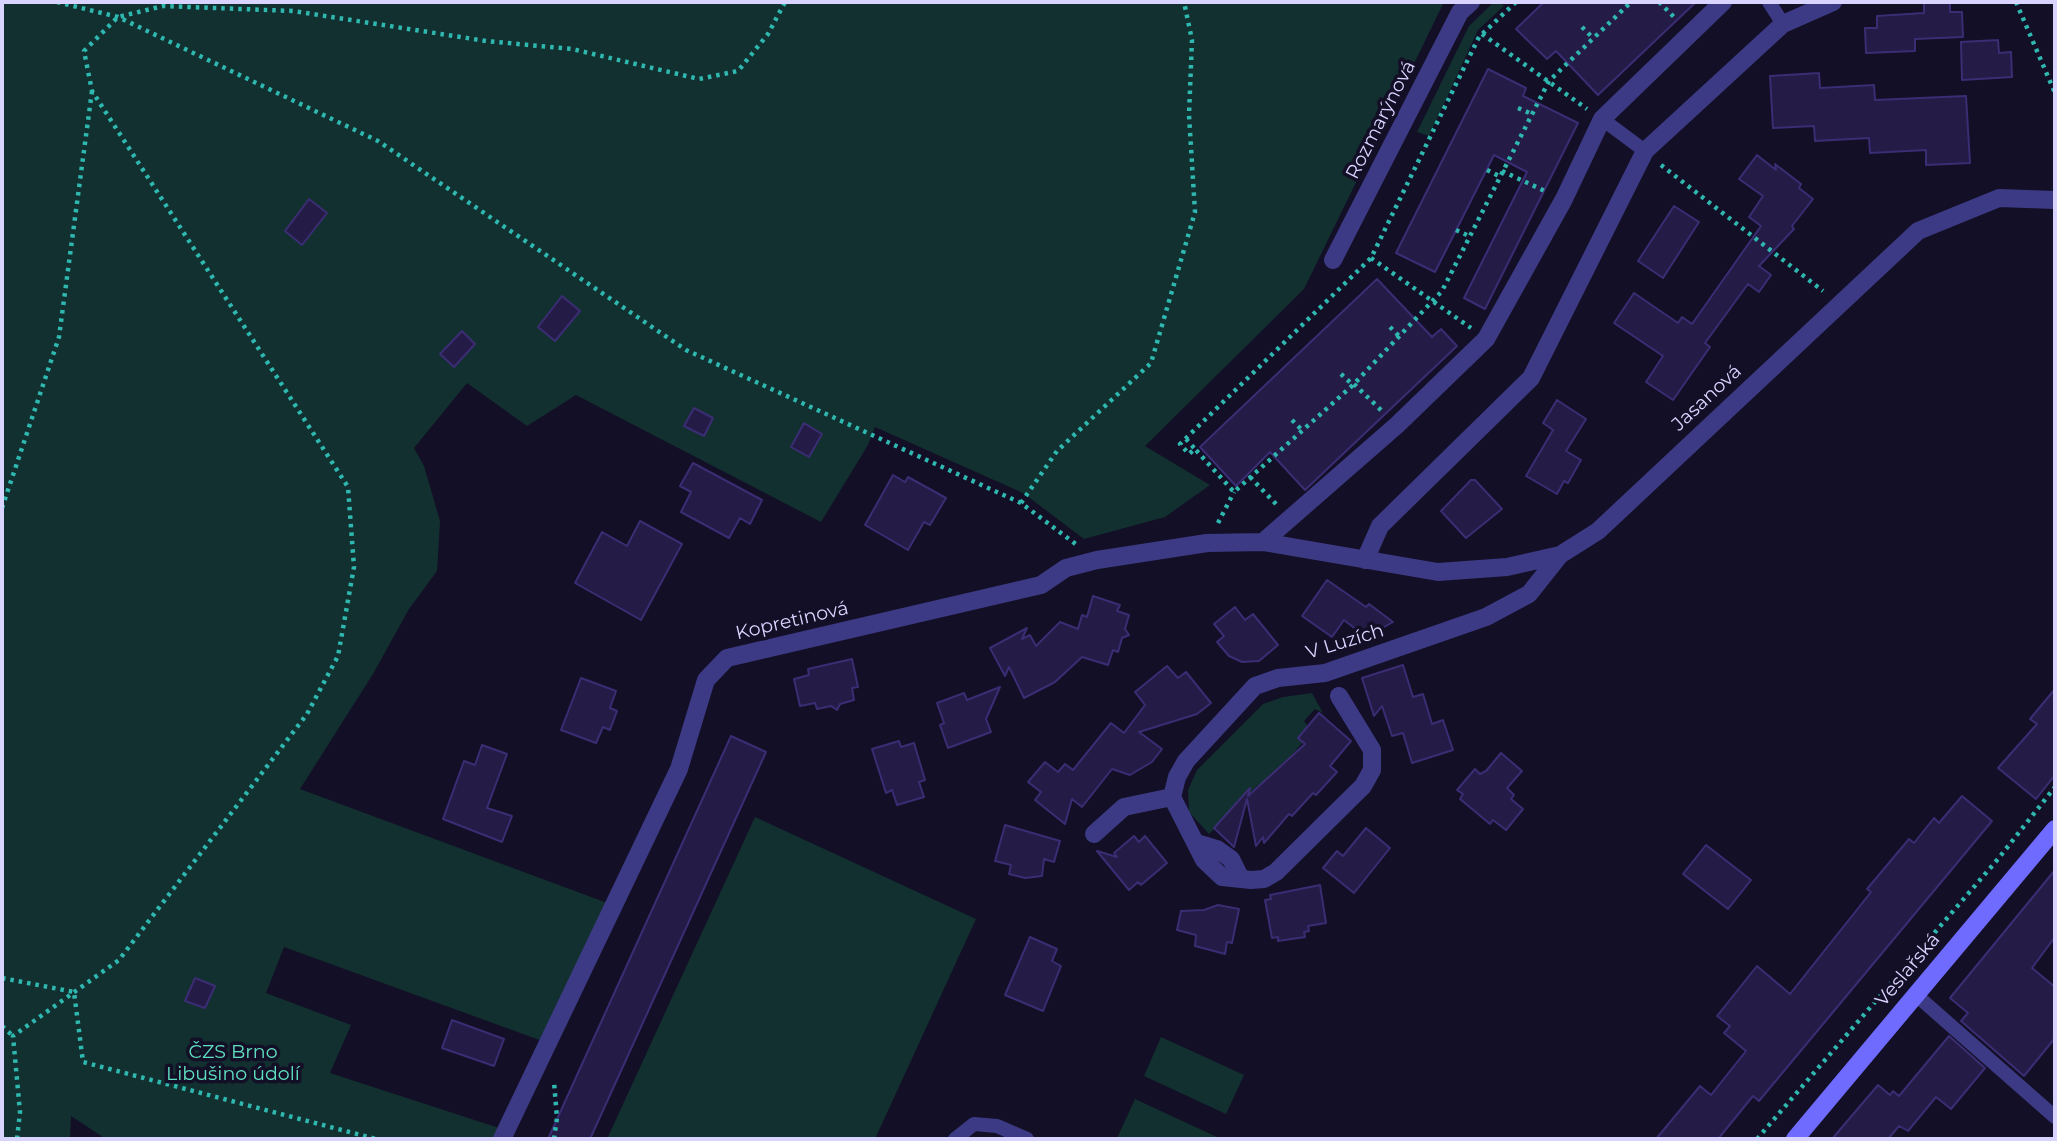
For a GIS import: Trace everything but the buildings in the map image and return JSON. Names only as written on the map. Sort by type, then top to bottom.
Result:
[{"type":"street","name":"Rozmarýnová","points":[[1333,260],[1460,12],[1471,2]]},
{"type":"street","points":[[1263,542],[1397,425],[1486,339],[1564,199],[1602,119],[1723,2]]},
{"type":"street","points":[[1366,560],[1381,526],[1531,378],[1644,152],[1783,24],[1833,2]]},
{"type":"street","name":"Jasanová","points":[[1263,542],[1438,572],[1507,567],[1560,555],[1598,531],[1918,231],[1999,198],[2055,200]]},
{"type":"street","name":"Kopretinová","points":[[502,1139],[680,769],[706,680],[727,658],[1041,585],[1066,568],[1097,560],[1207,543],[1263,542]]},
{"type":"street","name":"V Luzích","points":[[1172,797],[1177,778],[1186,761],[1255,686],[1279,678],[1325,673],[1486,617],[1529,593],[1560,555]]},
{"type":"street","points":[[1094,834],[1124,807],[1172,797],[1181,820],[1197,843],[1204,860],[1222,877],[1264,878],[1276,872],[1372,770],[1372,750],[1339,696]]},
{"type":"street","name":"Veslařská","points":[[1795,1139],[2055,830]]},
{"type":"lane","points":[[1769,2],[1783,24]]},
{"type":"lane","points":[[1602,119],[1644,152]]},
{"type":"lane","points":[[1915,994],[2055,1116]]},
{"type":"lane","points":[[955,1139],[974,1124],[997,1125],[1027,1139]]},
{"type":"path","points":[[57,2],[118,17],[378,141],[686,351],[1021,503],[1097,560]]},
{"type":"path","points":[[2,508],[59,337],[92,91],[84,51],[118,17],[163,6],[293,11],[486,41],[572,49],[699,79],[738,71],[768,34],[785,2]]},
{"type":"path","points":[[1021,503],[1057,451],[1151,363],[1195,212],[1189,115],[1192,40],[1184,2]]},
{"type":"path","points":[[1234,492],[1195,449],[1189,454],[1180,444],[1371,258],[1482,34],[1516,2]]},
{"type":"path","points":[[1207,543],[1234,492],[1353,384],[1442,291],[1549,81],[1631,2]]},
{"type":"path","points":[[1659,2],[1677,21]]},
{"type":"path","points":[[2016,2],[2055,93]]},
{"type":"path","points":[[1581,27],[1593,38]]},
{"type":"path","points":[[1482,34],[1602,119]]},
{"type":"path","points":[[13,1036],[119,960],[307,714],[338,656],[354,567],[348,487],[92,91]]},
{"type":"path","points":[[1518,107],[1532,114]]},
{"type":"path","points":[[1644,152],[1825,292]]},
{"type":"path","points":[[1487,170],[1545,191]]},
{"type":"path","points":[[1456,230],[1469,236]]},
{"type":"path","points":[[1371,258],[1486,339]]},
{"type":"path","points":[[1390,327],[1399,336]]},
{"type":"path","points":[[1341,374],[1374,403]]},
{"type":"path","points":[[1292,420],[1302,430]]},
{"type":"path","points":[[1250,477],[1290,519]]},
{"type":"path","points":[[1757,1139],[1998,859],[2055,787]]},
{"type":"path","points":[[2,978],[74,992]]},
{"type":"path","points":[[74,992],[83,1062],[376,1139]]},
{"type":"path","points":[[2,1026],[13,1036],[20,1112],[17,1139]]},
{"type":"path","points":[[543,1056],[554,1072],[557,1118],[554,1139]]},
{"type":"green space","name":"ČZS Brno Libušino údolí","points":[[2,2],[1444,2],[1304,289],[1145,446],[1210,485],[1165,517],[1084,539],[1023,493],[875,427],[868,445],[821,522],[576,395],[527,426],[467,383],[414,448],[424,466],[440,521],[437,571],[409,609],[373,674],[300,789],[610,904],[545,1042],[284,947],[266,993],[351,1025],[330,1073],[499,1128],[493,1139],[106,1139],[71,1116],[70,1139],[2,1139]]},
{"type":"green space","points":[[1494,2],[1501,2],[1504,6],[1478,30],[1429,136],[1417,132],[1469,26]]},
{"type":"green space","points":[[1312,693],[1323,713],[1315,709],[1304,721],[1308,726],[1298,737],[1303,742],[1262,789],[1258,785],[1209,834],[1189,812],[1188,790],[1197,770],[1263,704],[1283,697]]},
{"type":"green space","points":[[755,817],[976,919],[875,1139],[607,1139]]},
{"type":"green space","points":[[1161,1037],[1244,1075],[1226,1114],[1144,1076]]},
{"type":"green space","points":[[1135,1099],[1217,1137],[1117,1138]]}]
